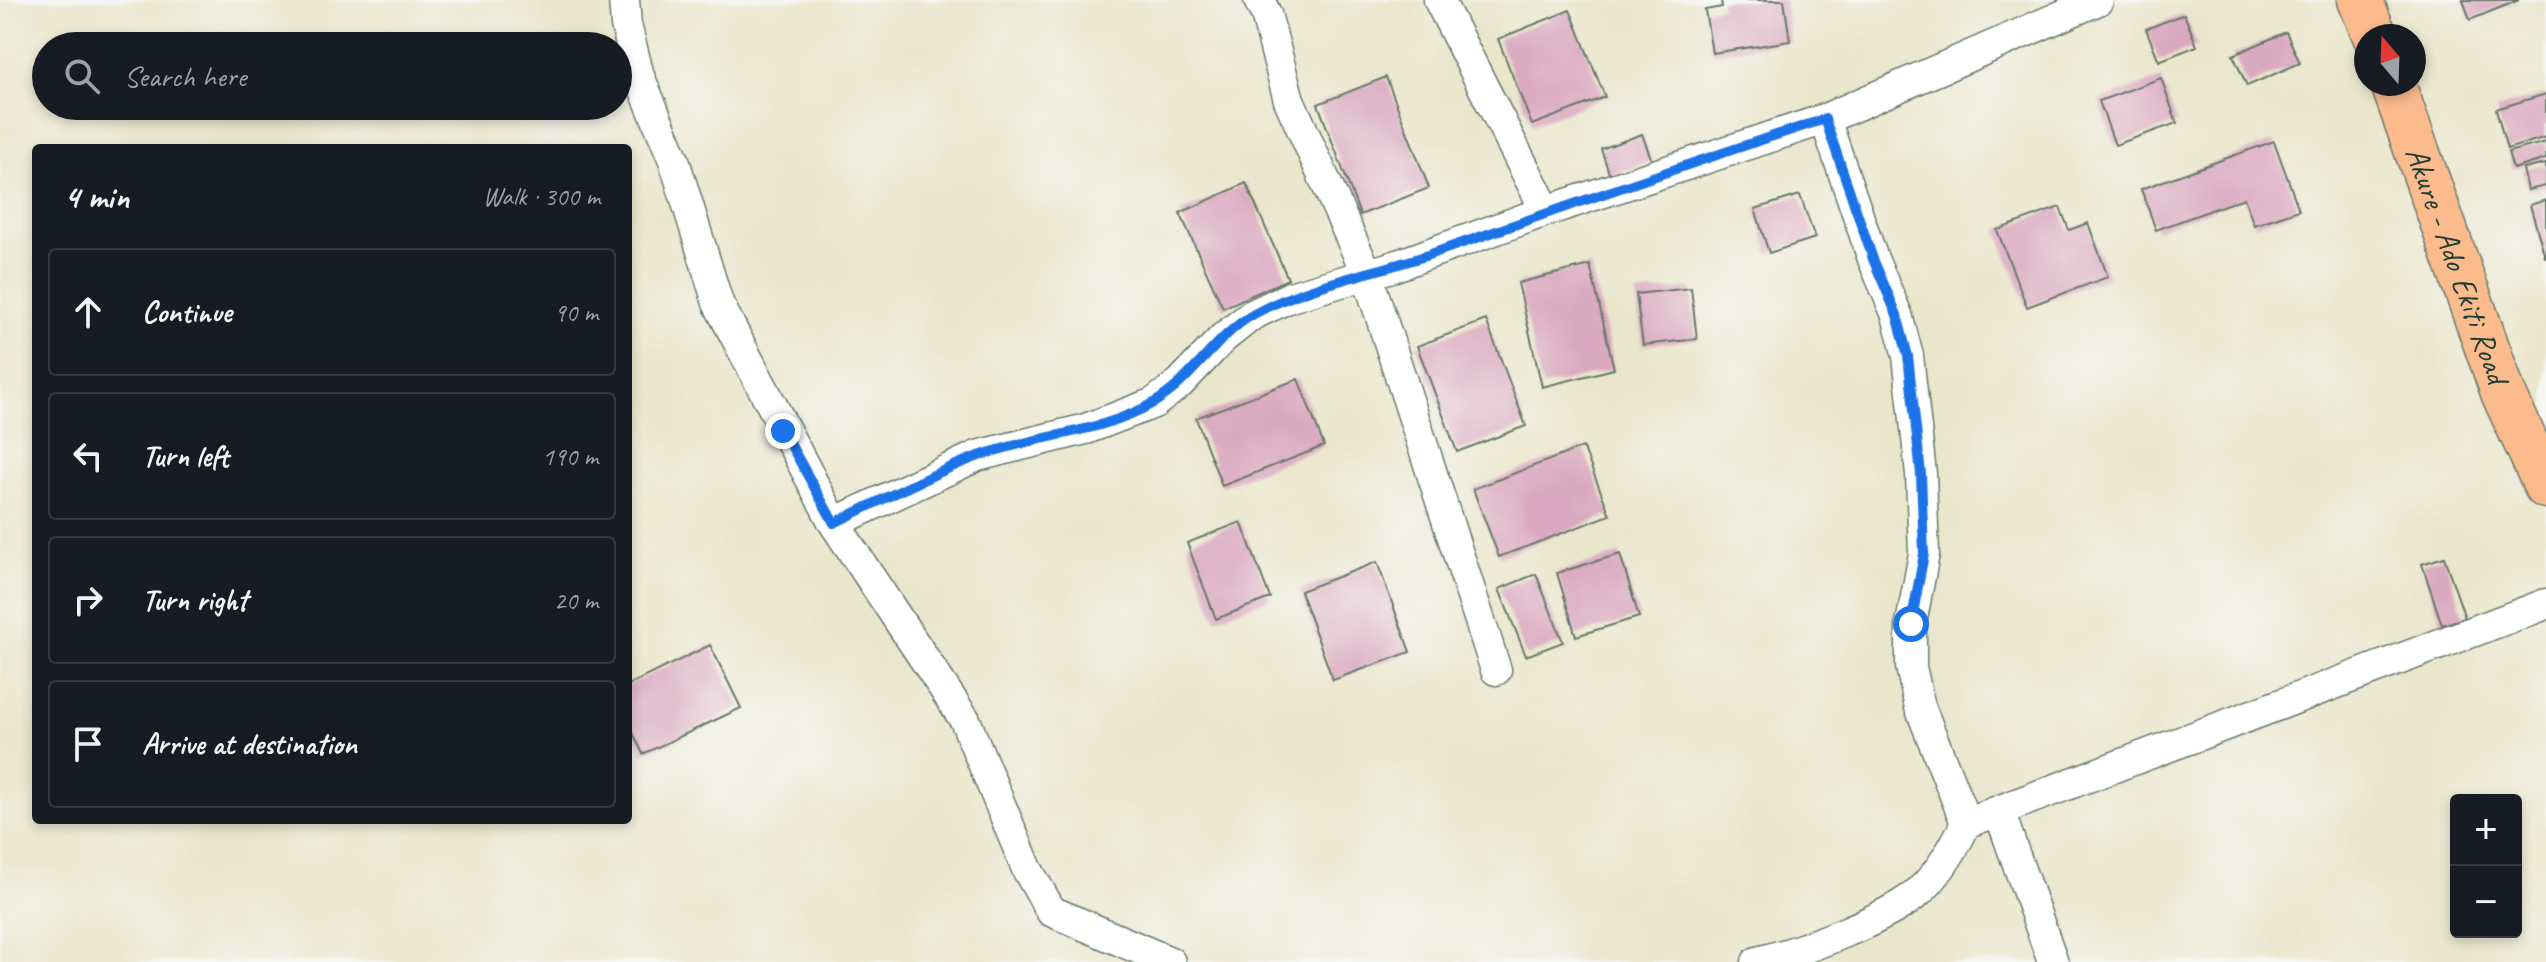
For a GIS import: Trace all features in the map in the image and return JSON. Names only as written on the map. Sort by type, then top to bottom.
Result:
[{"type":"main road","points":[[2360,0],[2370,24]]},
{"type":"main road","name":"Akure - Ado Ekiti Road","points":[[2397,96],[2504,395],[2546,486]]},
{"type":"street","points":[[624,0],[628,32]]},
{"type":"street","points":[[1259,0],[1266,14],[1289,100],[1367,274],[1496,670]]},
{"type":"street","points":[[1439,0],[1546,211]]},
{"type":"street","points":[[834,523],[977,456],[1086,429],[1154,403],[1252,315],[1290,297],[1367,274],[1825,119],[2098,0]]},
{"type":"street","points":[[632,49],[639,76],[674,160],[718,303],[834,523],[965,720],[1027,869],[1051,911],[1170,962]]},
{"type":"street","points":[[1825,119],[1873,259],[1897,315],[1908,356],[1921,474],[1924,554],[1911,624],[1911,667],[1920,707],[1966,823]]},
{"type":"street","points":[[1757,962],[1806,950],[1920,891],[1945,859],[1966,823],[2546,604]]},
{"type":"street","points":[[1999,811],[2053,962]]},
{"type":"building","points":[[1721,0],[1784,0],[1790,41],[1712,53],[1705,10],[1722,7]]},
{"type":"building","points":[[2463,0],[2519,0],[2470,20]]},
{"type":"building","points":[[1570,10],[1605,97],[1532,125],[1498,39]]},
{"type":"building","points":[[2184,14],[2197,46],[2159,61],[2146,29]]},
{"type":"building","points":[[2286,32],[2300,63],[2247,86],[2233,55]]},
{"type":"building","points":[[1386,77],[1429,188],[1360,215],[1318,104]]},
{"type":"building","points":[[2161,78],[2177,123],[2115,145],[2099,101]]},
{"type":"building","points":[[2546,94],[2546,137],[2507,149],[2496,109]]},
{"type":"building","points":[[1642,134],[1652,161],[1610,176],[1601,149]]},
{"type":"building","points":[[2274,141],[2299,210],[2254,225],[2244,198],[2156,230],[2141,189]]},
{"type":"building","points":[[2546,142],[2546,159],[2513,169],[2508,152]]},
{"type":"building","points":[[2546,164],[2546,186],[2528,190],[2523,169]]},
{"type":"building","points":[[1246,183],[1288,279],[1223,308],[1180,213]]},
{"type":"building","points":[[1800,195],[1815,238],[1769,253],[1755,209]]},
{"type":"building","points":[[2546,200],[2546,257],[2545,257],[2530,205]]},
{"type":"building","points":[[2060,207],[2069,230],[2088,223],[2108,277],[2027,307],[1997,230]]},
{"type":"building","points":[[1590,265],[1614,369],[1542,387],[1518,283]]},
{"type":"building","points":[[1691,288],[1697,339],[1643,345],[1636,294]]},
{"type":"building","points":[[1486,320],[1526,426],[1457,452],[1417,346]]},
{"type":"building","points":[[1298,379],[1324,446],[1222,486],[1196,418]]},
{"type":"building","points":[[1583,447],[1610,515],[1499,557],[1473,489]]},
{"type":"building","points":[[1241,522],[1270,598],[1216,619],[1187,543]]},
{"type":"building","points":[[1620,554],[1639,617],[1576,636],[1557,573]]},
{"type":"building","points":[[2444,557],[2465,618],[2442,625],[2422,564]]},
{"type":"building","points":[[1377,562],[1410,652],[1333,680],[1300,591]]},
{"type":"building","points":[[1536,574],[1563,642],[1526,656],[1499,589]]},
{"type":"building","points":[[710,645],[741,708],[643,754],[632,731],[632,683]]},
{"type":"route","points":[[783,431],[834,523],[977,456],[1086,429],[1154,403],[1180,383],[1223,338],[1252,315],[1290,297],[1395,266],[1546,211],[1825,119],[1873,259],[1897,315],[1908,356],[1921,474],[1924,554],[1911,624]]}]
